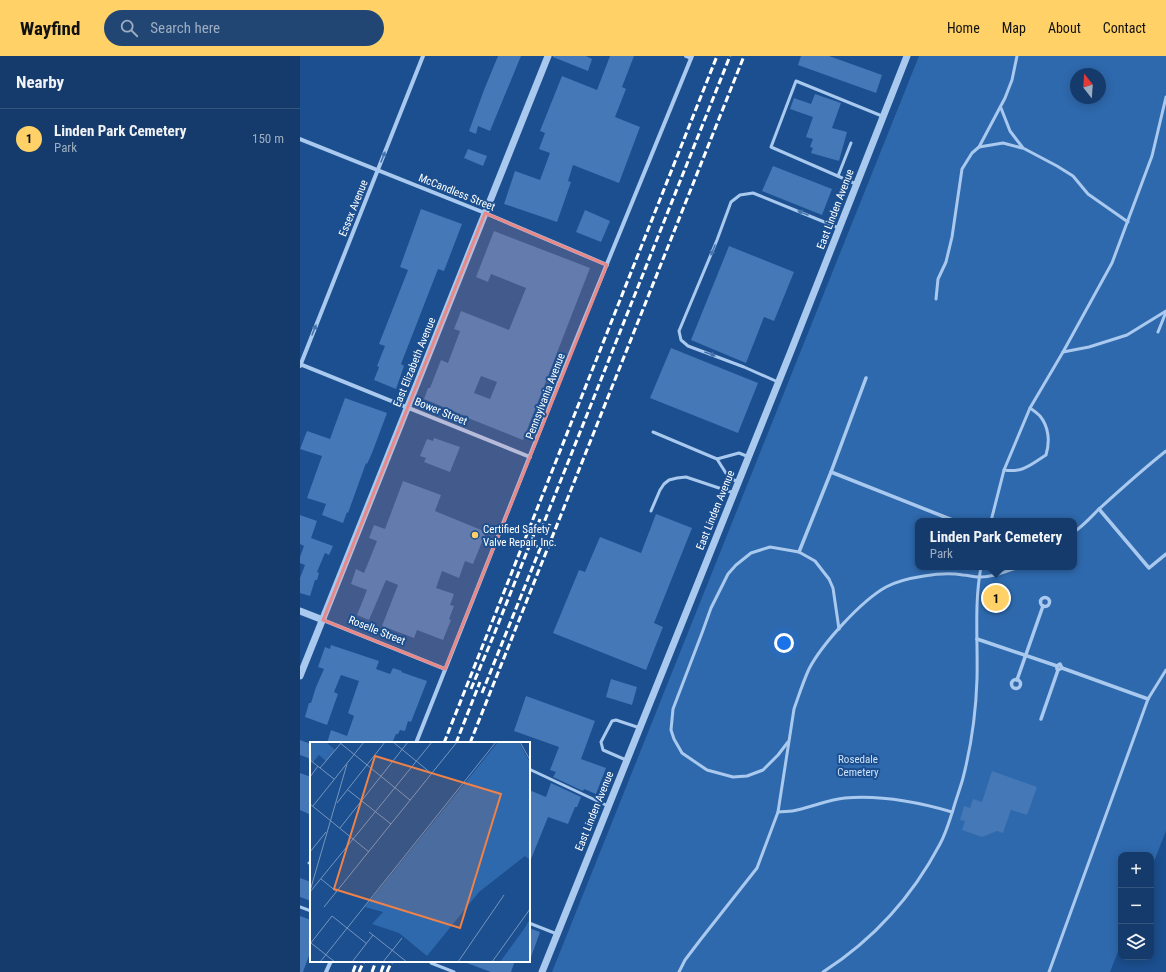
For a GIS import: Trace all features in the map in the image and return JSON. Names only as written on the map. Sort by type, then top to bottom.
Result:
[{"type":"street","name":"Essex Avenue","points":[[300,365],[423,56]]},
{"type":"street","name":"East Elizabeth Avenue","points":[[300,676],[548,56]]},
{"type":"street","points":[[686,56],[692,57]]},
{"type":"street","name":"East Linden Avenue","points":[[542,972],[749,456],[907,56]]},
{"type":"street","name":"Pennsylvania Avenue","points":[[416,742],[607,265],[692,57]]},
{"type":"street","name":"McCandless Street","points":[[300,139],[485,213],[607,265]]},
{"type":"street","name":"Bower Street","points":[[300,365],[530,457]]},
{"type":"street","points":[[799,552],[866,378]]},
{"type":"street","points":[[831,472],[947,518]]},
{"type":"street","points":[[1099,509],[1149,568],[1166,554]]},
{"type":"street","points":[[1017,680],[1043,606]]},
{"type":"street","name":"Roselle Street","points":[[300,611],[445,669]]},
{"type":"street","points":[[977,640],[1148,699]]},
{"type":"street","points":[[1041,719],[1059,668]]},
{"type":"street","points":[[326,972],[331,962]]},
{"type":"lane","points":[[936,299],[938,279],[946,262],[952,236],[962,169],[972,152],[979,147],[1001,108],[1012,80],[1017,56]]},
{"type":"lane","points":[[856,184],[771,147],[796,81],[883,116]]},
{"type":"lane","points":[[992,518],[1004,470],[1030,408],[1112,263],[1152,156],[1166,97]]},
{"type":"lane","points":[[1001,108],[1010,131],[1023,148]]},
{"type":"lane","points":[[838,176],[851,143]]},
{"type":"lane","points":[[979,147],[1003,143],[1023,148],[1073,176],[1088,194],[1128,222]]},
{"type":"lane","points":[[778,383],[744,367],[688,346],[681,340],[679,331],[716,244],[731,202],[740,195],[753,193],[839,228]]},
{"type":"lane","points":[[1063,352],[1089,347],[1127,335],[1166,311]]},
{"type":"lane","points":[[1158,332],[1166,311]]},
{"type":"lane","points":[[1004,470],[1022,470],[1046,455],[1048,447],[1048,431],[1040,416],[1030,408]]},
{"type":"lane","points":[[653,432],[717,459],[729,478],[738,482]]},
{"type":"lane","points":[[1077,530],[1148,465],[1166,451]]},
{"type":"lane","points":[[717,459],[739,453],[749,456]]},
{"type":"lane","points":[[651,511],[664,484],[669,480],[677,478],[686,477],[734,493]]},
{"type":"lane","points":[[789,741],[763,770],[747,776],[733,777],[707,770],[682,753],[671,730],[673,709],[711,608],[728,574],[752,553],[770,547],[799,552],[815,561],[829,579],[833,588],[839,629]]},
{"type":"lane","points":[[822,972],[853,951],[874,933],[903,901],[920,879],[941,843],[948,826],[963,779],[970,746],[977,680],[977,612],[980,570]]},
{"type":"lane","points":[[679,972],[685,960],[757,868],[778,812],[794,709],[810,669],[818,654],[848,618],[873,596],[886,587],[902,581],[924,576],[962,574],[979,577],[996,575],[1010,570]]},
{"type":"lane","points":[[1049,972],[1148,699],[1166,670]]},
{"type":"lane","points":[[627,760],[603,750],[601,742],[612,721],[616,720],[640,728]]},
{"type":"lane","points":[[530,769],[608,806]]},
{"type":"lane","points":[[778,812],[795,811],[844,798],[898,800],[952,812]]},
{"type":"lane","points":[[300,906],[310,911]]},
{"type":"lane","points":[[530,923],[557,934]]},
{"type":"lane","points":[[431,962],[454,972]]},
{"type":"highlighted area","points":[[485,213],[607,265],[445,669],[323,620]]},
{"type":"green space","name":"Rosedale Cemetery","points":[[919,56],[1166,56],[1166,831],[1154,861],[1154,852],[1118,852],[1118,952],[1110,972],[552,972]]},
{"type":"building","points":[[498,56],[521,56],[490,131],[478,126],[476,134],[469,131]]},
{"type":"building","points":[[553,56],[586,56],[592,59],[588,71]]},
{"type":"building","points":[[610,56],[634,56],[622,87],[626,89],[615,117],[640,127],[619,183],[573,165],[568,181],[571,182],[557,222],[504,204],[515,171],[540,180],[550,153],[539,149],[545,133],[540,131],[562,76],[597,90]]},
{"type":"building","points":[[801,56],[829,56],[882,75],[876,93],[798,65]]},
{"type":"building","points":[[815,94],[841,103],[832,128],[847,132],[839,161],[811,153],[813,148],[810,147],[813,139],[806,137],[813,117],[790,109],[794,98],[811,104]]},
{"type":"building","points":[[468,149],[487,156],[483,166],[464,158]]},
{"type":"building","points":[[773,166],[832,189],[822,215],[762,191]]},
{"type":"building","points":[[421,209],[462,224],[444,271],[438,269],[401,364],[404,366],[396,389],[374,380],[379,367],[377,366],[385,346],[379,344],[408,270],[400,267]]},
{"type":"building","points":[[585,210],[610,221],[601,242],[576,232]]},
{"type":"building","points":[[494,231],[590,268],[523,440],[424,399],[441,360],[448,363],[460,331],[454,329],[461,311],[509,330],[526,288],[491,274],[488,282],[476,277]],"holes":[[[481,376],[497,382],[490,399],[474,393]]]},
{"type":"building","points":[[729,246],[794,272],[774,321],[764,317],[746,363],[691,340]]},
{"type":"building","points":[[671,348],[758,383],[738,433],[650,398]]},
{"type":"building","points":[[345,398],[387,413],[343,523],[322,515],[326,504],[307,498],[322,456],[300,449],[307,431],[330,439]]},
{"type":"building","points":[[434,438],[460,447],[450,472],[424,462],[426,458],[420,456],[427,439],[433,441]]},
{"type":"building","points":[[403,481],[441,495],[435,511],[486,532],[473,564],[465,561],[459,578],[442,571],[436,588],[454,594],[450,605],[454,606],[449,619],[451,620],[443,640],[417,630],[414,638],[382,626],[398,585],[386,580],[369,620],[357,615],[367,590],[351,584],[356,569],[364,573],[377,541],[369,538],[374,525],[385,529]]},
{"type":"building","points":[[656,514],[692,528],[654,623],[663,627],[646,670],[553,633],[579,570],[585,572],[600,537],[641,553]]},
{"type":"building","points":[[300,515],[317,521],[311,538],[333,546],[329,555],[325,553],[317,572],[319,573],[317,580],[315,580],[310,596],[300,593],[300,578],[305,565],[300,563],[300,557],[304,546],[300,544]]},
{"type":"building","points":[[331,645],[379,661],[376,669],[390,674],[393,668],[427,681],[411,722],[408,721],[405,731],[400,730],[398,734],[396,734],[392,742],[327,742],[331,730],[347,736],[354,716],[348,713],[359,681],[341,675],[334,692],[338,694],[327,725],[305,717],[309,703],[311,703],[324,669],[318,667],[325,647],[330,649]]},
{"type":"building","points":[[611,679],[637,687],[632,705],[606,697]]},
{"type":"building","points":[[526,696],[595,721],[581,759],[606,768],[596,794],[584,789],[583,791],[553,777],[556,772],[550,770],[559,747],[514,731]]},
{"type":"building","points":[[300,740],[310,744],[310,759],[300,755]]},
{"type":"building","points":[[992,771],[1037,787],[1027,815],[1011,810],[1003,833],[997,831],[982,837],[962,830],[965,821],[960,820],[964,806],[970,808],[973,799],[982,802]]},
{"type":"building","points":[[300,773],[310,777],[310,815],[300,810]]},
{"type":"building","points":[[551,783],[581,797],[568,824],[548,817],[530,862],[530,790],[546,797]]},
{"type":"building","points":[[300,878],[310,882],[310,901],[300,897]]},
{"type":"building","points":[[300,916],[310,920],[310,953],[303,972],[300,972]]},
{"type":"building","points":[[530,928],[540,932],[530,960]]},
{"type":"building","points":[[464,962],[515,962],[511,972],[491,972]]},
{"type":"railway","points":[[444,742],[717,56]]},
{"type":"railway","points":[[541,530],[730,56]]},
{"type":"railway","points":[[470,742],[744,56]]},
{"type":"railway","points":[[471,689],[540,519]]},
{"type":"railway","points":[[482,693],[550,524]]},
{"type":"railway","points":[[456,742],[480,682]]},
{"type":"railway","points":[[353,972],[357,962]]},
{"type":"railway","points":[[359,972],[364,962]]},
{"type":"railway","points":[[372,972],[376,962]]},
{"type":"railway","points":[[381,972],[385,962]]},
{"type":"railway","points":[[387,972],[392,962]]},
{"type":"place","name":"Certified Safety Valve Repair, Inc.","points":[[475,535]]},
{"type":"place","name":"Linden Park Cemetery","points":[[996,598]]}]
